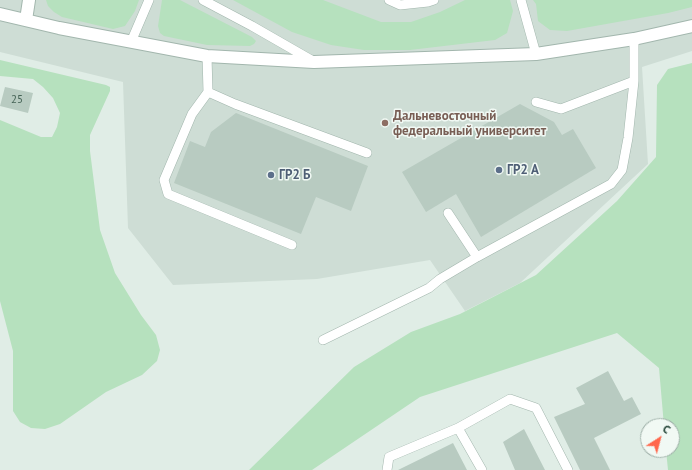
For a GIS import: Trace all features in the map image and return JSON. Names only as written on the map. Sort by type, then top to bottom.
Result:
[{"type":"street","points":[[26,20],[29,0]]},
{"type":"street","points":[[0,14],[207,56],[314,62],[536,54],[634,39],[692,26]]},
{"type":"lane","points":[[132,42],[149,0]]},
{"type":"lane","points":[[203,0],[314,62]]},
{"type":"lane","points":[[390,0],[400,5],[434,0]]},
{"type":"lane","points":[[521,0],[536,54]]},
{"type":"lane","points":[[323,340],[429,288],[440,279],[477,257],[611,184],[622,170],[628,138],[634,81],[634,39]]},
{"type":"lane","points":[[207,56],[208,92],[192,114],[164,180],[168,194],[292,245]]},
{"type":"lane","points":[[536,102],[561,109],[634,81]]},
{"type":"lane","points":[[208,92],[235,104],[367,153]]},
{"type":"lane","points":[[448,213],[477,257]]},
{"type":"lane","points":[[387,470],[390,457],[458,428],[510,399],[536,408],[568,470]]},
{"type":"lane","points":[[458,428],[482,470]]},
{"type":"shaded area","name":"Дальневосточный федеральный университет","points":[[0,0],[692,0],[692,51],[642,67],[648,164],[520,283],[465,311],[430,260],[317,279],[173,285],[128,228],[123,82],[0,52]]},
{"type":"green space","points":[[46,0],[139,0],[135,11],[125,26],[113,29],[62,17],[48,6]]},
{"type":"green space","points":[[162,0],[180,0],[252,37],[256,41],[250,46],[207,45],[164,36],[160,33],[158,26]]},
{"type":"green space","points":[[233,0],[323,0],[381,22],[411,22],[440,12],[465,0],[510,0],[513,11],[507,33],[495,40],[410,50],[364,50],[331,45],[292,32]]},
{"type":"green space","points":[[533,0],[692,0],[692,7],[668,13],[567,31],[550,30],[538,21],[536,4]]},
{"type":"green space","points":[[0,60],[110,87],[110,91],[90,135],[90,151],[100,230],[115,273],[141,315],[156,335],[160,350],[157,361],[142,375],[106,392],[60,424],[45,429],[31,428],[20,422],[13,411],[13,351],[0,301],[0,120],[41,137],[52,137],[57,127],[60,113],[53,98],[33,79],[0,76]]},
{"type":"green space","points":[[692,63],[692,470],[668,470],[667,458],[680,458],[680,418],[663,418],[659,368],[617,333],[420,397],[312,470],[249,470],[354,367],[411,332],[460,314],[536,275],[617,201],[656,157],[657,85],[668,69]]},
{"type":"building","points":[[5,87],[33,93],[28,113],[0,106]]},
{"type":"building","name":"ГР2 А","points":[[520,104],[554,122],[562,135],[573,129],[596,168],[481,237],[456,194],[426,212],[402,172]]},
{"type":"building","name":"ГР2 Б","points":[[236,113],[368,166],[351,211],[316,197],[301,234],[174,183],[190,141],[205,147],[211,132]]},
{"type":"building","points":[[608,371],[624,401],[632,397],[641,414],[594,438],[610,470],[580,470],[554,417],[585,404],[576,388]]},
{"type":"building","points":[[524,429],[545,470],[515,470],[503,442]]},
{"type":"building","points":[[453,443],[467,470],[398,470]]},
{"type":"place","name":"Дальневосточный федеральный университет","points":[[385,123]]},
{"type":"place","name":"ГР2 А","points":[[499,170]]},
{"type":"place","name":"ГР2 Б","points":[[271,175]]}]
